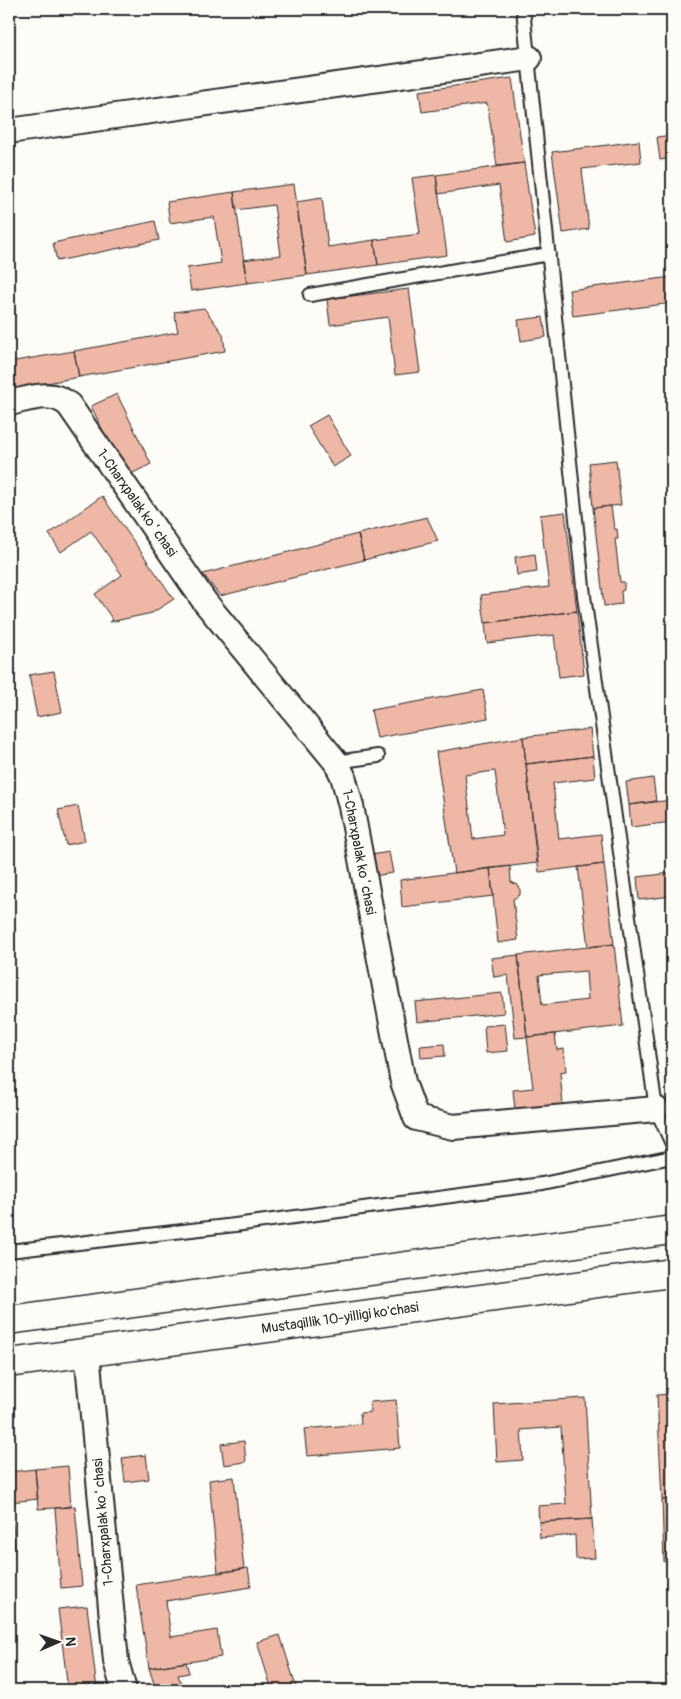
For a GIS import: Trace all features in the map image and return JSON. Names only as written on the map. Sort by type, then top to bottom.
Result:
[{"type":"main road","points":[[9,1320],[672,1230]]},
{"type":"main road","name":"Mustaqillik 10-yilligi ko'chasi","points":[[9,1363],[672,1272]]},
{"type":"street","points":[[9,131],[529,58]]},
{"type":"street","name":"1-Charxpalak koʻchasi","points":[[9,403],[51,395],[61,398],[69,405],[205,602],[336,762],[343,776],[351,806],[403,1082],[416,1118],[453,1126],[656,1109]]},
{"type":"street","name":"1-Charxpalak koʻchasi","points":[[87,1352],[116,1661],[124,1690]]},
{"type":"lane","points":[[523,9],[584,596],[656,1109],[672,1144]]},
{"type":"lane","points":[[310,295],[549,254]]},
{"type":"lane","points":[[336,762],[378,756]]},
{"type":"lane","points":[[9,1251],[235,1225],[542,1184],[672,1156]]},
{"type":"building","points":[[512,78],[524,163],[497,166],[487,103],[422,112],[419,91]]},
{"type":"building","points":[[672,135],[672,158],[660,160],[657,137]]},
{"type":"building","points":[[639,141],[641,162],[582,169],[589,229],[563,233],[552,152]]},
{"type":"building","points":[[524,163],[535,237],[507,242],[499,185],[438,194],[436,175]]},
{"type":"building","points":[[436,175],[447,255],[378,265],[374,240],[420,234],[412,178]]},
{"type":"building","points":[[294,184],[307,275],[247,283],[243,260],[281,255],[274,205],[236,210],[234,192]]},
{"type":"building","points":[[234,192],[247,283],[191,291],[187,268],[221,263],[214,217],[170,223],[167,202]]},
{"type":"building","points":[[322,198],[328,247],[374,240],[378,265],[307,275],[296,202]]},
{"type":"building","points":[[672,215],[672,239],[670,239],[668,216]]},
{"type":"building","points":[[155,221],[159,240],[57,261],[53,243]]},
{"type":"building","points":[[672,277],[672,303],[573,316],[569,290]]},
{"type":"building","points":[[409,289],[420,372],[395,375],[388,317],[330,325],[327,299]]},
{"type":"building","points":[[204,308],[223,334],[225,351],[79,377],[74,351],[178,332],[174,312]]},
{"type":"building","points":[[543,317],[546,337],[521,341],[518,320]]},
{"type":"building","points":[[74,351],[79,377],[9,390],[9,362]]},
{"type":"building","points":[[117,394],[151,464],[125,477],[91,406]]},
{"type":"building","points":[[327,415],[351,456],[333,467],[308,426]]},
{"type":"building","points":[[616,460],[621,505],[593,508],[589,463]]},
{"type":"building","points":[[102,496],[174,599],[152,613],[110,622],[113,620],[95,594],[122,575],[91,531],[61,552],[49,534]]},
{"type":"building","points":[[611,506],[614,529],[617,529],[618,539],[615,539],[620,582],[624,582],[624,590],[621,591],[622,604],[604,606],[593,508]]},
{"type":"building","points":[[565,512],[577,611],[485,623],[481,595],[549,587],[540,515]]},
{"type":"building","points":[[427,517],[438,541],[364,560],[358,534]]},
{"type":"building","points":[[358,534],[364,560],[220,596],[203,574]]},
{"type":"building","points":[[535,554],[537,572],[517,575],[515,557]]},
{"type":"building","points":[[577,611],[584,674],[559,677],[554,635],[487,643],[485,623]]},
{"type":"building","points":[[54,671],[62,712],[37,717],[29,675]]},
{"type":"building","points":[[483,690],[488,718],[377,738],[371,710]]},
{"type":"building","points":[[590,729],[593,756],[526,764],[523,737]]},
{"type":"building","points":[[523,737],[537,863],[454,873],[436,752]],"holes":[[[495,771],[503,835],[473,839],[465,775]]]},
{"type":"building","points":[[593,756],[595,778],[553,783],[559,839],[601,834],[604,864],[539,872],[526,764]]},
{"type":"building","points":[[653,778],[656,801],[629,805],[626,782]]},
{"type":"building","points":[[672,800],[672,822],[631,827],[629,805]]},
{"type":"building","points":[[78,806],[85,841],[66,845],[58,810]]},
{"type":"building","points":[[389,852],[393,873],[374,876],[371,855]]},
{"type":"building","points":[[604,864],[614,944],[588,947],[578,867]]},
{"type":"building","points":[[510,866],[511,882],[518,885],[520,890],[520,895],[513,899],[518,940],[498,943],[490,868]]},
{"type":"building","points":[[490,868],[493,896],[402,907],[400,880]]},
{"type":"building","points":[[672,873],[672,896],[639,900],[637,877]]},
{"type":"building","points":[[614,944],[623,1026],[527,1037],[518,955]],"holes":[[[586,971],[588,1000],[542,1005],[539,975]]]},
{"type":"building","points":[[518,955],[527,1037],[515,1038],[508,975],[494,977],[491,958]]},
{"type":"building","points":[[502,993],[504,1013],[417,1022],[415,1002]]},
{"type":"building","points":[[505,1024],[508,1051],[486,1053],[484,1026]]},
{"type":"building","points":[[555,1034],[557,1050],[564,1049],[566,1071],[560,1072],[563,1105],[515,1110],[513,1090],[533,1088],[527,1037]]},
{"type":"building","points":[[444,1044],[445,1056],[421,1058],[420,1046]]},
{"type":"building","points":[[672,1394],[672,1499],[662,1500],[657,1395]]},
{"type":"building","points":[[585,1398],[592,1519],[539,1522],[538,1506],[566,1504],[561,1427],[521,1430],[523,1460],[497,1462],[494,1404]]},
{"type":"building","points":[[396,1400],[400,1448],[307,1456],[304,1429],[361,1424],[360,1413],[371,1412],[370,1402]]},
{"type":"building","points":[[244,1441],[246,1462],[224,1465],[221,1444]]},
{"type":"building","points":[[146,1455],[149,1479],[125,1482],[122,1458]]},
{"type":"building","points":[[68,1466],[71,1507],[38,1509],[35,1469]]},
{"type":"building","points":[[35,1469],[38,1499],[11,1502],[15,1547],[9,1548],[9,1472]]},
{"type":"building","points":[[234,1477],[244,1569],[218,1573],[209,1480]]},
{"type":"building","points":[[672,1499],[672,1562],[664,1562],[662,1500]]},
{"type":"building","points":[[75,1506],[82,1586],[61,1588],[55,1508]]},
{"type":"building","points":[[592,1519],[595,1558],[576,1559],[575,1535],[540,1538],[539,1522]]},
{"type":"building","points":[[248,1568],[251,1587],[166,1601],[171,1637],[217,1630],[221,1657],[149,1668],[136,1585]]},
{"type":"building","points":[[666,1584],[672,1584],[672,1633],[668,1634]]},
{"type":"building","points":[[87,1606],[97,1690],[68,1690],[58,1609]]},
{"type":"building","points":[[280,1635],[297,1690],[272,1690],[257,1642]]},
{"type":"building","points":[[186,1662],[189,1673],[178,1675],[184,1690],[156,1690],[149,1668]]}]
